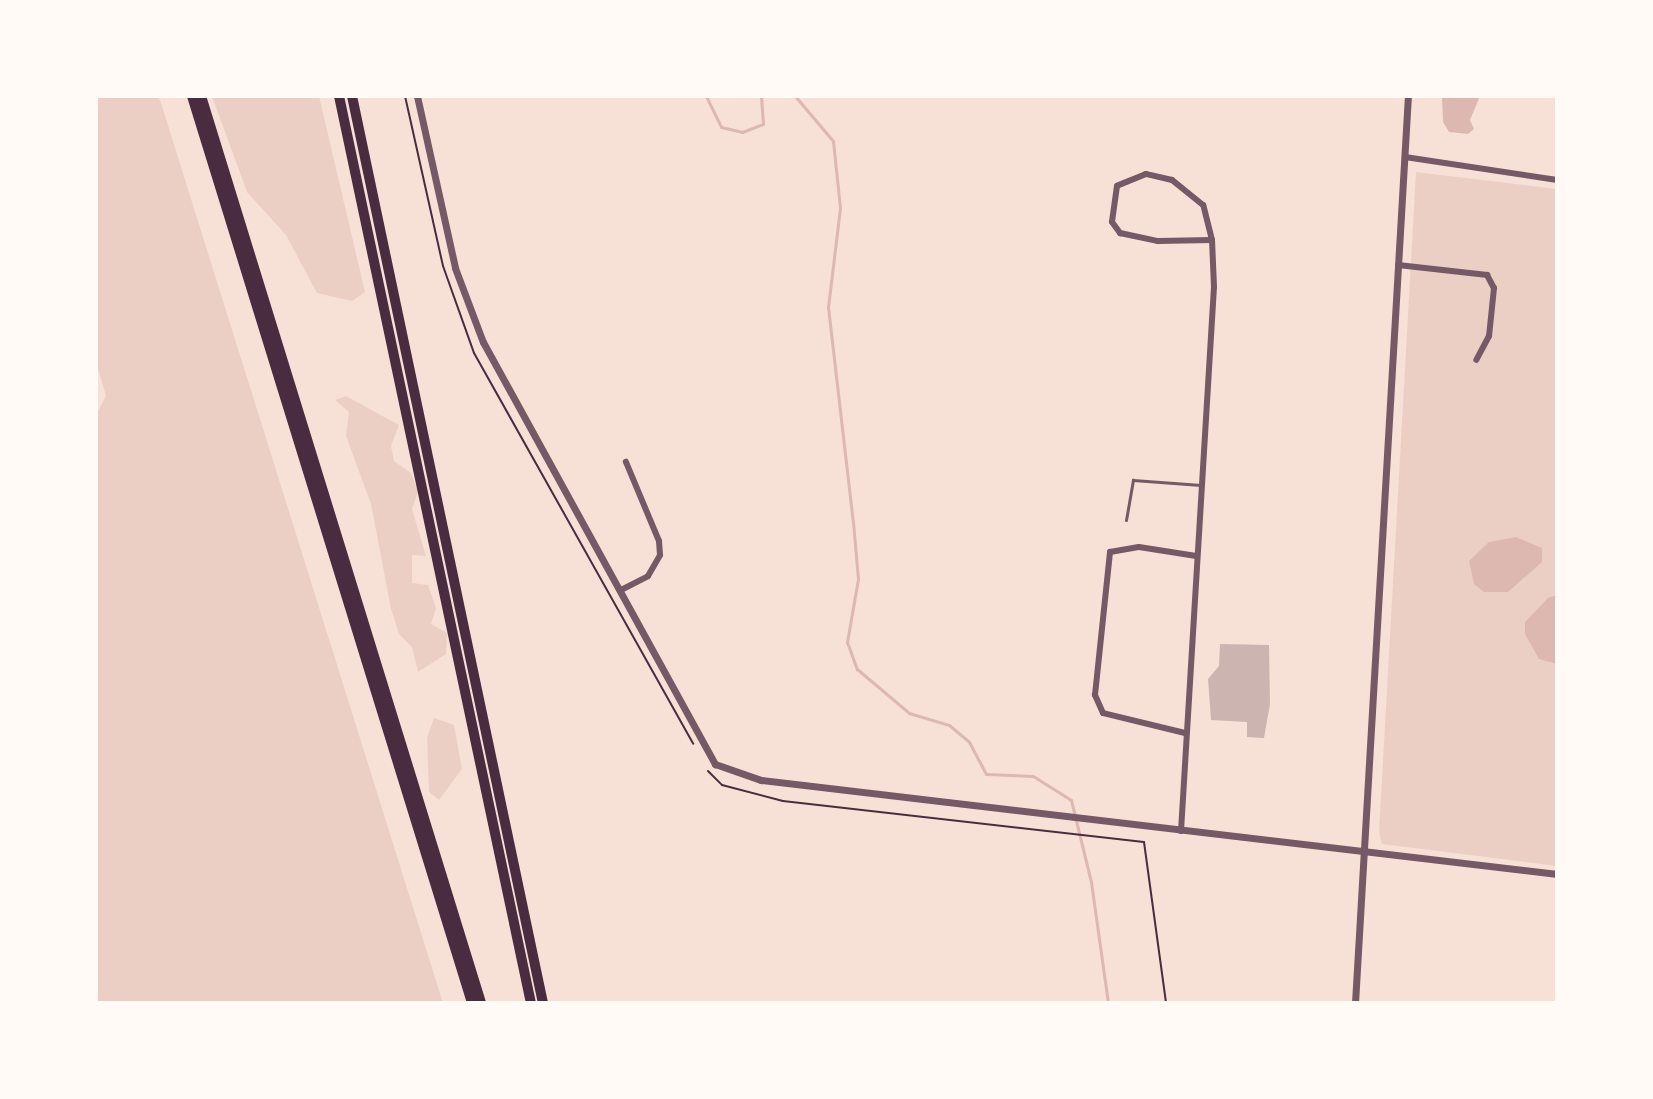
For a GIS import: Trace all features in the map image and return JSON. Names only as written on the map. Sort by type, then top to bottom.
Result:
[{"type":"highway","points":[[192,96],[472,1003]]},
{"type":"highway","points":[[201,96],[481,1003]]},
{"type":"highway","points":[[339,96],[531,1003]]},
{"type":"highway","points":[[352,96],[543,1003]]},
{"type":"highway","points":[[344,118],[361,131]]},
{"type":"street","points":[[417,96],[437,197],[469,310],[621,590],[702,748],[715,764],[761,780],[1061,818],[1557,874]]},
{"type":"street","points":[[1355,1003],[1408,96]]},
{"type":"street","points":[[1405,157],[1557,180]]},
{"type":"street","points":[[1181,831],[1214,287],[1212,240],[1203,205],[1172,180],[1146,174],[1117,186],[1112,222],[1120,233],[1158,241],[1212,240]]},
{"type":"street","points":[[1398,265],[1487,275],[1494,288],[1489,336],[1476,360]]},
{"type":"street","points":[[621,590],[648,576],[660,555],[659,541],[626,462]]},
{"type":"street","points":[[1185,733],[1103,713],[1095,695],[1110,552],[1139,547],[1196,556]]},
{"type":"lane","points":[[1126,520],[1133,480],[1201,485]]},
{"type":"path","points":[[1060,833],[1144,842],[1166,1003]]},
{"type":"shaded area","points":[[96,96],[158,96],[161,103],[443,1003],[96,1003],[96,415],[106,396],[96,362]]},
{"type":"shaded area","points":[[212,96],[319,96],[365,292],[352,301],[317,293],[286,235],[247,192]]},
{"type":"shaded area","points":[[1442,96],[1480,96],[1470,120],[1474,129],[1468,134],[1449,132],[1443,122]]},
{"type":"shaded area","points":[[1416,172],[1557,189],[1557,866],[1382,844],[1379,832]]},
{"type":"shaded area","points":[[346,396],[399,425],[391,446],[394,461],[411,473],[418,491],[412,509],[426,556],[412,555],[412,583],[428,585],[436,608],[431,624],[447,633],[446,654],[418,672],[412,647],[399,634],[391,609],[371,504],[346,436],[349,412],[335,400]]},
{"type":"shaded area","points":[[1516,537],[1542,548],[1542,562],[1508,592],[1484,592],[1474,584],[1469,561],[1489,542]]},
{"type":"shaded area","points":[[1557,595],[1557,664],[1539,659],[1525,634],[1525,622],[1548,598]]},
{"type":"shaded area","points":[[434,718],[454,725],[462,769],[439,800],[429,792],[427,737]]},
{"type":"building","points":[[1220,644],[1269,645],[1270,704],[1264,738],[1247,737],[1247,722],[1211,720],[1208,679],[1219,666]]},
{"type":"waterway","points":[[706,96],[721,127],[742,132],[763,124],[761,96]]},
{"type":"waterway","points":[[795,96],[833,141],[840,208],[828,307],[858,579],[847,642],[857,669],[909,713],[949,725],[969,742],[986,774],[1033,776],[1071,800],[1091,882],[1108,1003]]}]
